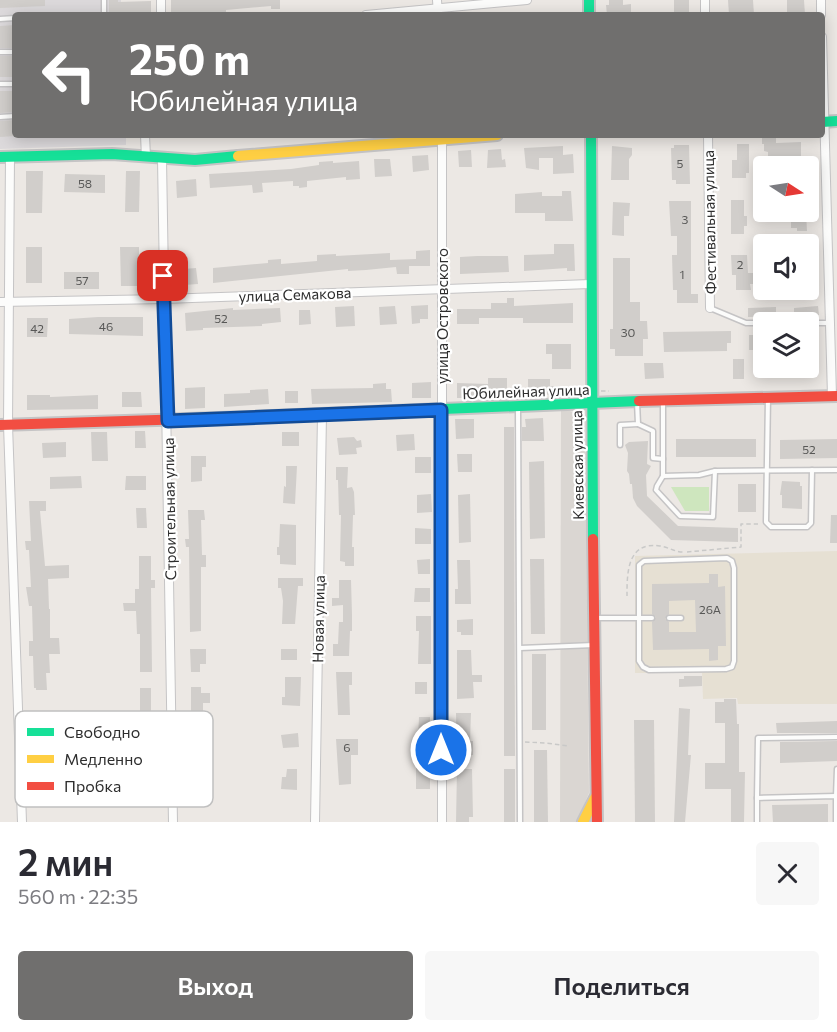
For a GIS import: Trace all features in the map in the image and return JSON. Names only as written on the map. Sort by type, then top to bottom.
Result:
[{"type":"street","points":[[396,12],[527,0]]},
{"type":"street","points":[[145,138],[146,158]]},
{"type":"street","points":[[17,711],[4,425],[10,301],[5,157],[91,154],[162,159],[225,158],[432,138]]},
{"type":"street","name":"улица Островского","points":[[442,138],[442,822]]},
{"type":"street","name":"Киевская улица","points":[[591,138],[591,403],[597,822]]},
{"type":"street","name":"Фестивальная улица","points":[[708,138],[710,308]]},
{"type":"street","points":[[824,138],[834,396]]},
{"type":"street","name":"Строительная улица","points":[[162,159],[172,711]]},
{"type":"street","name":"улица Семакова","points":[[0,302],[164,299],[590,284]]},
{"type":"street","name":"Юбилейная улица","points":[[4,425],[168,421],[663,400],[834,396]]},
{"type":"street","name":"Новая улица","points":[[315,822],[322,415]]},
{"type":"street","name":"Киевская улица","points":[[583,822],[596,795]]},
{"type":"street","points":[[21,807],[22,822]]},
{"type":"street","name":"Строительная улица","points":[[173,807],[173,822]]},
{"type":"lane","points":[[710,308],[746,323],[753,323]]},
{"type":"lane","points":[[819,322],[830,322]]},
{"type":"lane","points":[[768,397],[766,470],[768,524],[771,527],[807,527],[811,523],[812,470]]},
{"type":"lane","points":[[663,400],[663,476],[656,490],[680,516],[713,517],[715,471]]},
{"type":"lane","points":[[637,401],[638,424]]},
{"type":"lane","points":[[518,406],[520,822]]},
{"type":"lane","points":[[620,445],[620,425],[638,424],[653,431],[653,458],[663,459]]},
{"type":"lane","points":[[663,476],[699,475],[715,471],[837,470]]},
{"type":"lane","points":[[727,558],[732,561],[734,568],[734,661],[732,667],[726,669],[646,669],[639,661],[638,618],[638,568],[641,562],[727,558]]},
{"type":"lane","points":[[594,618],[652,618]]},
{"type":"lane","points":[[669,618],[681,618]]},
{"type":"lane","points":[[520,648],[594,645]]},
{"type":"lane","points":[[757,822],[758,738],[837,736]]},
{"type":"lane","points":[[836,822],[837,769]]},
{"type":"lane","points":[[757,798],[836,796]]},
{"type":"path","points":[[627,596],[628,565],[634,555],[643,548],[654,545],[676,552],[738,548],[741,547],[741,524],[768,524]]},
{"type":"path","points":[[520,742],[545,742],[569,746]]},
{"type":"shaded area","points":[[0,0],[121,0],[121,12],[12,12],[12,138],[126,138],[126,145],[0,149]]},
{"type":"shaded area","points":[[561,411],[570,411],[580,415],[585,422],[589,793],[577,822],[560,822]]},
{"type":"shaded area","points":[[837,551],[837,704],[738,704],[737,698],[703,699],[702,673],[635,673],[635,556]]},
{"type":"green space","points":[[671,487],[709,487],[709,511],[685,511]]},
{"type":"building","points":[[0,0],[45,0],[45,6],[0,8]]},
{"type":"building","points":[[109,0],[151,1],[151,12],[109,12]]},
{"type":"building","points":[[171,0],[280,0],[280,9],[271,9],[271,6],[226,10],[226,12],[171,12]]},
{"type":"building","points":[[609,0],[623,0],[623,5],[631,4],[631,12],[607,12],[606,5],[609,5]]},
{"type":"building","points":[[674,0],[689,0],[689,12],[674,12]]},
{"type":"building","points":[[728,0],[753,0],[754,12],[729,12]]},
{"type":"building","points":[[787,0],[804,0],[805,12],[787,12]]},
{"type":"building","points":[[12,25],[12,48],[0,48],[0,26]]},
{"type":"building","points":[[0,56],[12,56],[12,77],[0,77]]},
{"type":"building","points":[[0,91],[12,91],[12,112],[0,113]]},
{"type":"building","points":[[12,120],[12,136],[0,137],[0,121]]},
{"type":"building","points":[[762,138],[776,138],[776,143],[801,142],[801,156],[768,156],[768,152],[764,151],[764,144],[762,144]]},
{"type":"building","points":[[737,144],[749,144],[749,173],[746,173],[746,178],[732,178],[732,160],[737,160]]},
{"type":"building","points":[[674,145],[689,145],[690,184],[676,184],[676,180],[672,180],[671,148],[674,148]]},
{"type":"building","points":[[563,146],[563,155],[573,154],[574,173],[553,174],[553,158],[539,158],[539,170],[526,168],[524,148]]},
{"type":"building","points":[[612,146],[632,148],[632,155],[629,159],[629,180],[611,180]]},
{"type":"building","points":[[501,149],[502,160],[505,159],[506,167],[487,168],[488,150]]},
{"type":"building","points":[[471,150],[472,167],[459,167],[458,151]]},
{"type":"building","points":[[428,155],[429,170],[413,172],[412,156]]},
{"type":"building","points":[[374,159],[390,159],[392,176],[375,177]]},
{"type":"building","points":[[333,161],[333,163],[359,161],[360,179],[346,180],[346,177],[307,181],[307,187],[299,188],[299,186],[293,186],[293,181],[262,183],[263,192],[253,193],[252,185],[210,188],[209,174],[291,169]]},
{"type":"building","points":[[26,171],[43,171],[42,213],[26,213]]},
{"type":"building","points":[[126,171],[140,171],[139,212],[125,212]]},
{"type":"building","points":[[65,174],[105,175],[105,193],[64,192]]},
{"type":"building","points":[[196,179],[197,196],[177,198],[176,181]]},
{"type":"building","points":[[562,191],[571,191],[573,221],[545,221],[545,213],[515,213],[515,194],[542,192],[542,196],[562,196]]},
{"type":"building","points":[[731,200],[744,200],[744,216],[747,216],[747,226],[744,226],[744,234],[731,234]]},
{"type":"building","points":[[669,201],[691,201],[691,294],[698,294],[698,303],[677,303],[677,290],[673,290],[672,255],[677,255],[677,236],[671,236]]},
{"type":"building","points":[[613,202],[630,203],[629,216],[624,216],[624,236],[612,235]]},
{"type":"building","points":[[791,222],[807,222],[807,231],[797,231],[797,228],[791,228]]},
{"type":"building","points":[[554,244],[574,244],[575,271],[567,271],[567,268],[524,271],[524,255],[554,254]]},
{"type":"building","points":[[26,247],[42,247],[42,283],[26,283]]},
{"type":"building","points":[[120,247],[139,247],[139,286],[121,286]]},
{"type":"building","points":[[430,250],[430,266],[409,266],[409,274],[397,274],[396,267],[348,271],[348,269],[213,283],[213,268],[268,263],[268,260],[281,259],[281,264],[317,261],[317,255],[336,254],[336,256],[390,253],[390,260],[416,259],[416,251]]},
{"type":"building","points":[[731,255],[747,255],[748,273],[753,273],[751,290],[736,290],[736,275],[732,275]]},
{"type":"building","points":[[508,256],[509,272],[460,274],[460,257]]},
{"type":"building","points":[[613,258],[630,258],[630,302],[640,302],[640,321],[647,321],[648,339],[643,339],[643,356],[615,356],[615,349],[610,349],[610,329],[613,329]]},
{"type":"building","points":[[196,268],[198,284],[184,285],[183,269]]},
{"type":"building","points":[[64,272],[99,272],[99,289],[64,289]]},
{"type":"building","points":[[507,298],[514,298],[514,306],[573,303],[573,323],[523,323],[523,318],[479,318],[479,324],[457,324],[457,309],[491,309],[491,303],[507,303]]},
{"type":"building","points":[[428,305],[428,319],[420,319],[420,323],[412,324],[411,306]]},
{"type":"building","points":[[354,306],[355,326],[336,327],[335,307]]},
{"type":"building","points":[[395,306],[397,324],[380,325],[379,307]]},
{"type":"building","points":[[818,306],[819,312],[794,312],[794,308]]},
{"type":"building","points":[[776,307],[776,312],[753,312],[753,317],[748,317],[748,308]]},
{"type":"building","points":[[233,308],[233,310],[280,308],[281,322],[262,324],[262,326],[203,328],[203,330],[186,331],[185,313]]},
{"type":"building","points":[[299,310],[310,310],[311,324],[299,325]]},
{"type":"building","points":[[143,317],[143,336],[69,334],[69,319]]},
{"type":"building","points":[[27,318],[48,318],[47,337],[27,337]]},
{"type":"building","points":[[731,331],[731,343],[727,343],[727,351],[664,352],[663,332]]},
{"type":"building","points":[[749,335],[753,335],[753,350],[749,350]]},
{"type":"building","points":[[546,344],[571,344],[571,369],[552,369],[552,354],[546,354]]},
{"type":"building","points":[[733,359],[744,359],[744,379],[733,379]]},
{"type":"building","points":[[644,363],[663,363],[664,378],[645,379]]},
{"type":"building","points":[[488,378],[507,378],[507,395],[475,395],[475,398],[457,398],[457,383],[488,384]]},
{"type":"building","points":[[528,379],[550,379],[550,386],[560,386],[560,395],[528,394]]},
{"type":"building","points":[[431,382],[431,398],[412,398],[412,383]]},
{"type":"building","points":[[386,383],[386,389],[391,389],[392,402],[312,404],[311,389],[373,388],[373,384]]},
{"type":"building","points":[[205,387],[205,408],[185,409],[185,388]]},
{"type":"building","points":[[268,389],[269,404],[224,407],[224,394],[250,393],[250,390]]},
{"type":"building","points":[[285,391],[298,391],[298,403],[285,403]]},
{"type":"building","points":[[122,392],[141,392],[142,407],[122,407]]},
{"type":"building","points":[[27,395],[50,395],[50,397],[98,395],[98,409],[27,410]]},
{"type":"building","points":[[543,418],[544,441],[522,441],[522,427],[526,427],[525,419]]},
{"type":"building","points":[[455,419],[474,419],[474,438],[456,439]]},
{"type":"building","points":[[504,427],[514,427],[515,756],[504,756]]},
{"type":"building","points":[[135,431],[145,431],[146,448],[135,448]]},
{"type":"building","points":[[91,432],[107,432],[108,461],[92,461]]},
{"type":"building","points":[[282,432],[299,432],[299,446],[282,446]]},
{"type":"building","points":[[414,434],[415,450],[397,451],[396,435]]},
{"type":"building","points":[[354,437],[357,441],[361,440],[362,447],[356,448],[357,454],[339,455],[337,438]]},
{"type":"building","points":[[676,439],[756,439],[756,457],[676,457]]},
{"type":"building","points":[[837,439],[837,458],[780,459],[780,440]]},
{"type":"building","points":[[648,441],[647,464],[651,466],[646,475],[647,496],[678,526],[738,528],[738,542],[671,540],[637,506],[627,471],[628,453],[625,445],[629,442]]},
{"type":"building","points":[[66,442],[66,457],[43,458],[42,443]]},
{"type":"building","points":[[457,454],[472,454],[472,472],[458,472]]},
{"type":"building","points":[[191,456],[206,456],[206,467],[202,467],[202,481],[191,482]]},
{"type":"building","points":[[415,457],[431,457],[431,473],[415,473]]},
{"type":"building","points":[[544,461],[545,538],[530,539],[529,462]]},
{"type":"building","points":[[286,466],[297,466],[295,504],[283,503]]},
{"type":"building","points":[[336,467],[348,467],[347,488],[352,487],[354,492],[355,515],[353,515],[352,547],[354,547],[354,566],[345,566],[345,562],[340,561],[341,515],[339,515]]},
{"type":"building","points":[[81,476],[82,488],[50,489],[50,477]]},
{"type":"building","points":[[126,476],[146,476],[146,490],[125,490]]},
{"type":"building","points":[[782,481],[800,482],[802,509],[782,508],[782,495],[780,495]]},
{"type":"building","points":[[738,484],[756,484],[756,512],[738,512]]},
{"type":"building","points":[[431,494],[432,512],[417,513],[417,495]]},
{"type":"building","points":[[470,494],[471,542],[459,543],[458,495]]},
{"type":"building","points":[[29,501],[46,501],[46,511],[40,511],[45,566],[69,565],[69,578],[48,579],[50,638],[59,638],[60,654],[49,654],[50,673],[46,673],[47,690],[34,688],[33,656],[29,656],[29,641],[33,641],[32,606],[29,606],[26,587],[31,587],[29,550],[26,550],[25,541],[31,541]]},
{"type":"building","points":[[136,508],[146,508],[147,528],[137,528]]},
{"type":"building","points":[[188,510],[204,510],[205,520],[201,520],[202,555],[206,555],[206,567],[201,567],[201,631],[190,632],[189,547],[186,547],[185,539],[189,539]]},
{"type":"building","points":[[831,515],[837,515],[837,543],[830,543]]},
{"type":"building","points":[[280,524],[296,525],[296,565],[280,564],[277,547],[279,547]]},
{"type":"building","points":[[415,528],[431,529],[431,544],[415,544]]},
{"type":"building","points":[[139,556],[151,556],[151,580],[155,580],[155,588],[151,588],[152,672],[140,672],[140,634],[137,634],[136,611],[124,611],[123,603],[135,603],[135,589],[139,589]]},
{"type":"building","points":[[430,559],[430,574],[418,574],[417,560]]},
{"type":"building","points":[[530,559],[544,559],[545,634],[531,634]]},
{"type":"building","points":[[457,560],[470,560],[471,604],[455,604],[455,589],[458,589]]},
{"type":"building","points":[[709,574],[718,574],[718,587],[725,586],[726,646],[718,646],[718,660],[709,661],[709,649],[653,650],[652,622],[656,617],[652,614],[652,584],[709,583]],"holes":[[[695,600],[696,632],[669,632],[669,622],[665,619],[669,614],[669,601]]]},
{"type":"building","points":[[278,578],[303,578],[303,586],[298,586],[295,624],[282,624],[283,601],[281,588],[278,588]]},
{"type":"building","points":[[339,580],[351,580],[352,631],[350,631],[349,656],[333,656],[333,644],[338,644],[339,622],[343,622],[343,605],[332,606],[332,598],[339,598]]},
{"type":"building","points":[[415,588],[430,588],[430,602],[414,602]]},
{"type":"building","points":[[416,616],[431,616],[431,664],[418,664],[419,631],[416,631]]},
{"type":"building","points":[[473,619],[473,635],[461,635],[461,632],[457,632],[457,620]]},
{"type":"building","points":[[190,649],[206,649],[206,664],[200,664],[200,672],[191,672]]},
{"type":"building","points":[[281,649],[297,649],[297,660],[281,660]]},
{"type":"building","points":[[457,650],[471,650],[472,675],[482,675],[482,682],[473,682],[474,698],[457,699]]},
{"type":"building","points":[[532,654],[546,654],[546,730],[532,730]]},
{"type":"building","points":[[336,672],[352,672],[352,685],[349,685],[350,715],[338,715]]},
{"type":"building","points":[[684,676],[702,676],[702,686],[679,687],[679,679],[684,679]]},
{"type":"building","points":[[285,677],[301,677],[300,706],[282,705],[282,697],[285,697]]},
{"type":"building","points":[[415,682],[427,682],[427,694],[415,694]]},
{"type":"building","points":[[191,687],[201,687],[201,693],[210,693],[210,703],[203,703],[203,711],[191,711]]},
{"type":"building","points":[[140,688],[151,688],[151,711],[140,711]]},
{"type":"building","points":[[724,699],[736,699],[737,724],[739,724],[739,772],[745,772],[744,822],[731,822],[731,789],[705,789],[705,763],[725,763],[725,723],[715,723],[715,702],[724,702]]},
{"type":"building","points":[[679,708],[690,709],[688,755],[691,755],[685,822],[674,822]]},
{"type":"building","points":[[456,713],[471,713],[470,741],[473,741],[473,755],[457,755]]},
{"type":"building","points":[[419,717],[430,717],[430,789],[416,789],[416,738],[418,738]]},
{"type":"building","points":[[634,720],[654,720],[655,822],[635,822]]},
{"type":"building","points":[[837,721],[837,733],[777,733],[776,723]]},
{"type":"building","points":[[298,733],[299,747],[283,748],[281,735]]},
{"type":"building","points":[[336,739],[358,739],[358,755],[351,755],[351,784],[339,785]]},
{"type":"building","points":[[837,741],[837,761],[780,763],[780,742]]},
{"type":"building","points":[[534,750],[547,750],[548,822],[534,822]]},
{"type":"building","points":[[287,769],[297,769],[297,790],[281,789],[282,777],[286,777]]},
{"type":"building","points":[[457,769],[472,769],[473,817],[469,817],[469,822],[456,822]]},
{"type":"building","points":[[504,769],[515,769],[515,822],[504,822]]},
{"type":"building","points":[[828,804],[828,822],[773,822],[772,805]]},
{"type":"traffic: fast","points":[[589,0],[589,12]]},
{"type":"traffic: fast","points":[[825,122],[837,121]]},
{"type":"traffic: fast","points":[[591,138],[593,539]]},
{"type":"traffic: fast","points":[[0,157],[112,154],[195,160],[238,156]]},
{"type":"traffic: fast","points":[[250,417],[639,401]]},
{"type":"traffic: slow","points":[[238,156],[460,138]]},
{"type":"traffic: slow","points":[[583,822],[595,798]]},
{"type":"traffic: jam","points":[[639,401],[837,396]]},
{"type":"traffic: jam","points":[[0,425],[250,417]]},
{"type":"traffic: jam","points":[[593,539],[597,822]]},
{"type":"route","points":[[163,276],[168,421],[441,410],[441,750]]}]
